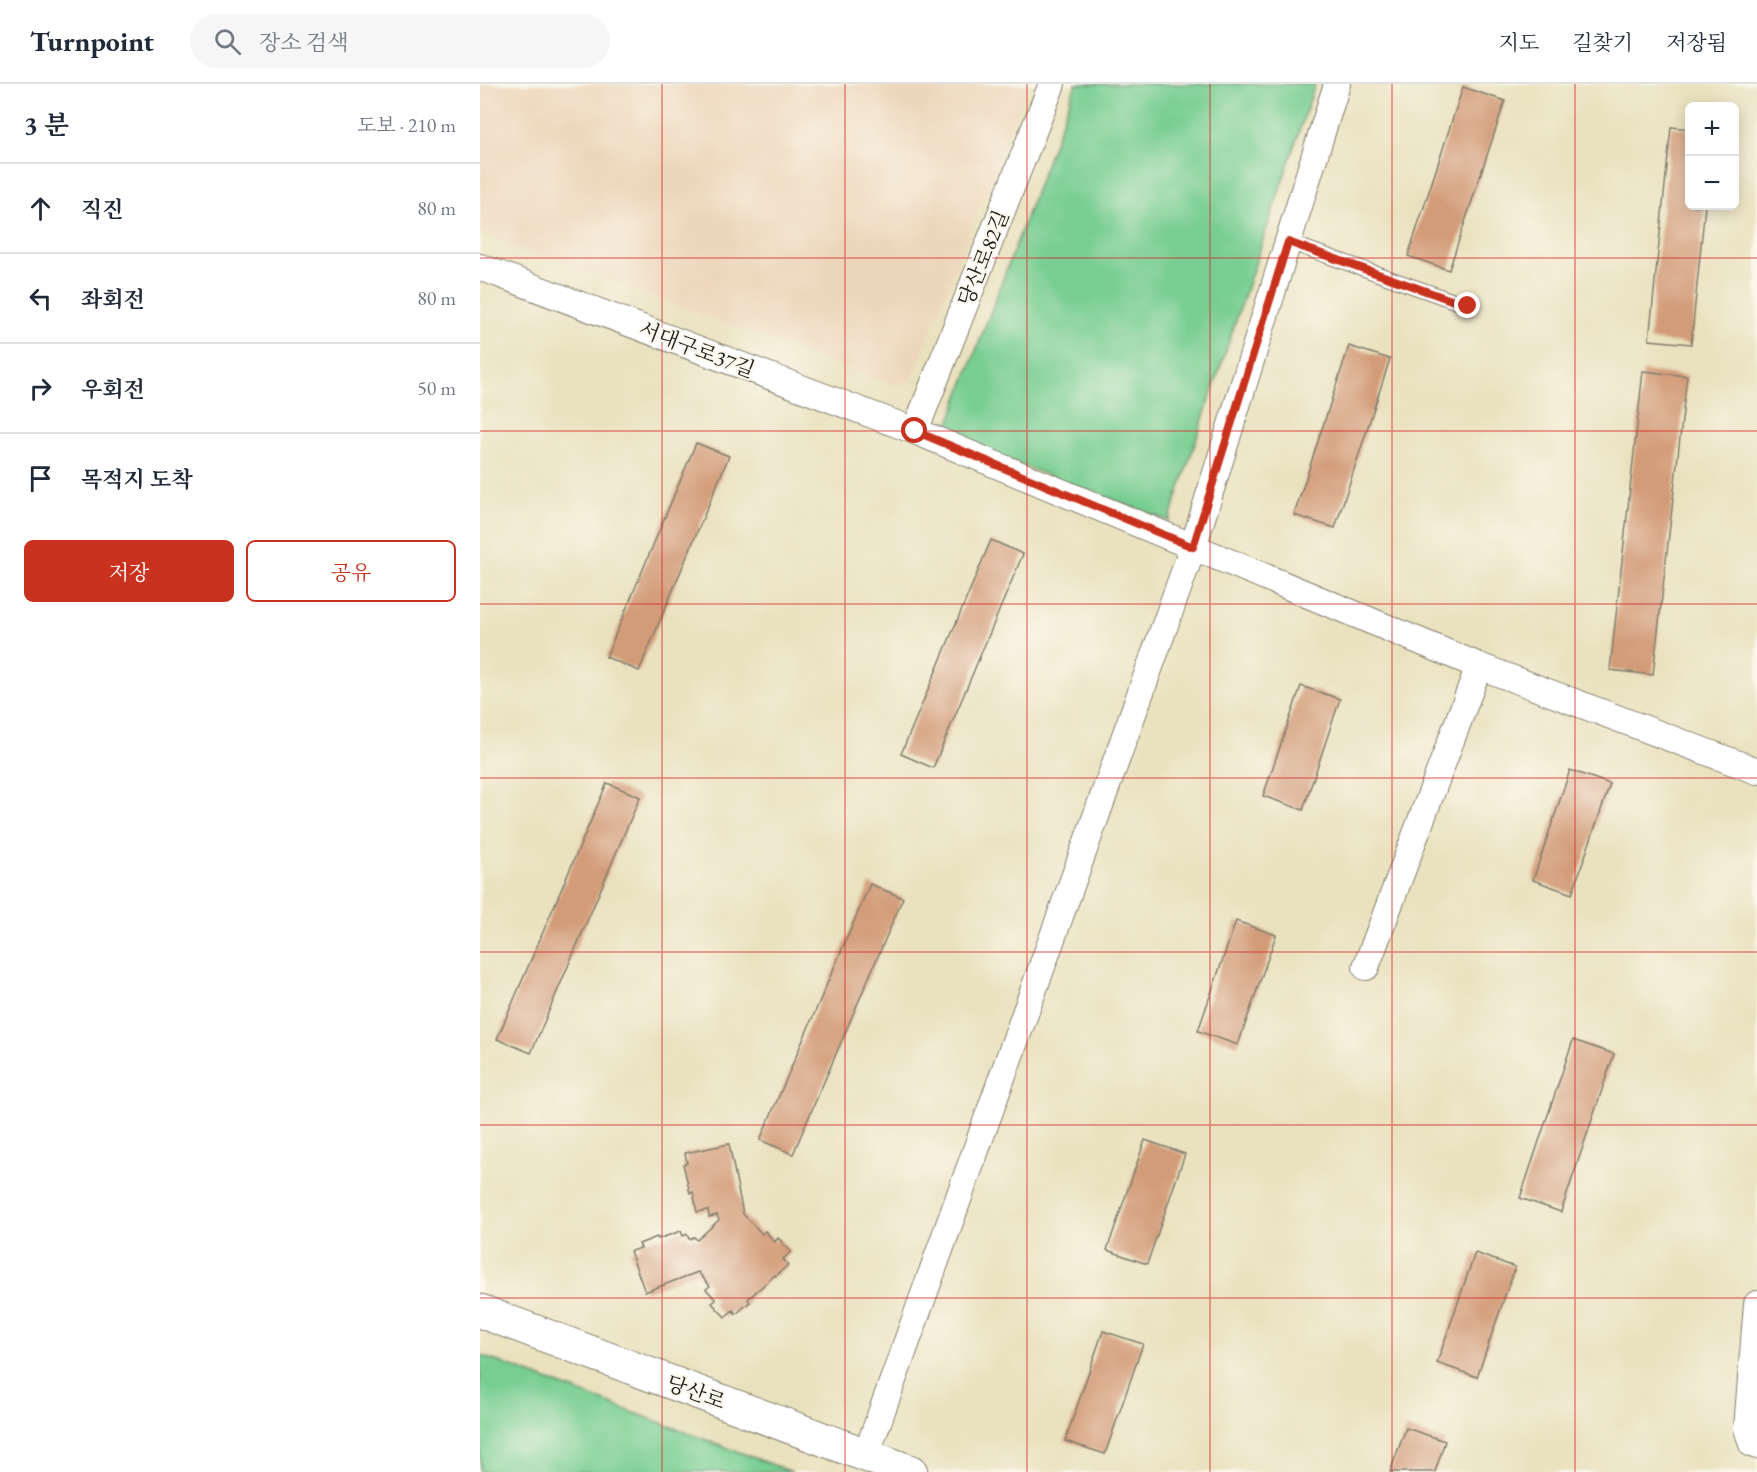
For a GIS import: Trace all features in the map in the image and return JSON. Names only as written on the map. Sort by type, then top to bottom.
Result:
[{"type":"main road","name":"당산로","points":[[480,1311],[865,1457],[911,1472]]},
{"type":"street","name":"당산로82길","points":[[915,431],[1052,84]]},
{"type":"street","points":[[865,1457],[1193,547],[1337,84]]},
{"type":"street","name":"서대구로37길","points":[[480,267],[915,431],[1479,666],[1757,771]]},
{"type":"street","points":[[1366,967],[1479,666]]},
{"type":"street","points":[[1754,1445],[1747,1428],[1757,1304]]},
{"type":"lane","points":[[1288,242],[1468,306]]},
{"type":"shaded area","points":[[480,84],[1028,84],[912,379],[893,385],[480,233]]},
{"type":"green space","points":[[1076,84],[1315,84],[1169,521],[944,436]]},
{"type":"green space","points":[[480,1355],[792,1472],[480,1472]]},
{"type":"building","points":[[1463,87],[1505,101],[1449,270],[1408,256]]},
{"type":"building","points":[[1671,127],[1685,128],[1685,210],[1705,210],[1691,344],[1649,340]]},
{"type":"building","points":[[1349,346],[1390,359],[1335,528],[1294,515]]},
{"type":"building","points":[[1643,371],[1687,376],[1653,675],[1610,670]]},
{"type":"building","points":[[696,443],[729,456],[639,671],[606,657]]},
{"type":"building","points":[[991,540],[1023,554],[933,768],[901,754]]},
{"type":"building","points":[[1301,686],[1340,699],[1303,810],[1263,796]]},
{"type":"building","points":[[1570,770],[1610,784],[1572,894],[1533,880]]},
{"type":"building","points":[[607,783],[640,797],[531,1053],[497,1039]]},
{"type":"building","points":[[870,884],[903,898],[793,1154],[760,1140]]},
{"type":"building","points":[[1236,921],[1276,935],[1238,1045],[1198,1031]]},
{"type":"building","points":[[1573,1040],[1614,1054],[1561,1212],[1520,1198]]},
{"type":"building","points":[[1145,1140],[1185,1154],[1147,1264],[1107,1250]]},
{"type":"building","points":[[729,1144],[743,1214],[762,1234],[765,1231],[775,1242],[778,1238],[791,1252],[783,1259],[788,1265],[748,1299],[750,1302],[736,1314],[733,1310],[725,1317],[712,1303],[716,1300],[706,1289],[710,1286],[698,1272],[645,1292],[630,1251],[641,1248],[639,1244],[681,1231],[683,1236],[687,1234],[689,1239],[694,1237],[697,1240],[719,1220],[717,1215],[709,1217],[708,1210],[697,1212],[683,1164],[687,1163],[685,1153]]},
{"type":"building","points":[[1475,1253],[1515,1267],[1477,1377],[1437,1363]]},
{"type":"building","points":[[1103,1331],[1143,1344],[1105,1454],[1065,1441]]},
{"type":"building","points":[[1406,1428],[1445,1441],[1435,1472],[1390,1472]]},
{"type":"route","points":[[915,431],[1193,547],[1288,242],[1468,306]]}]
